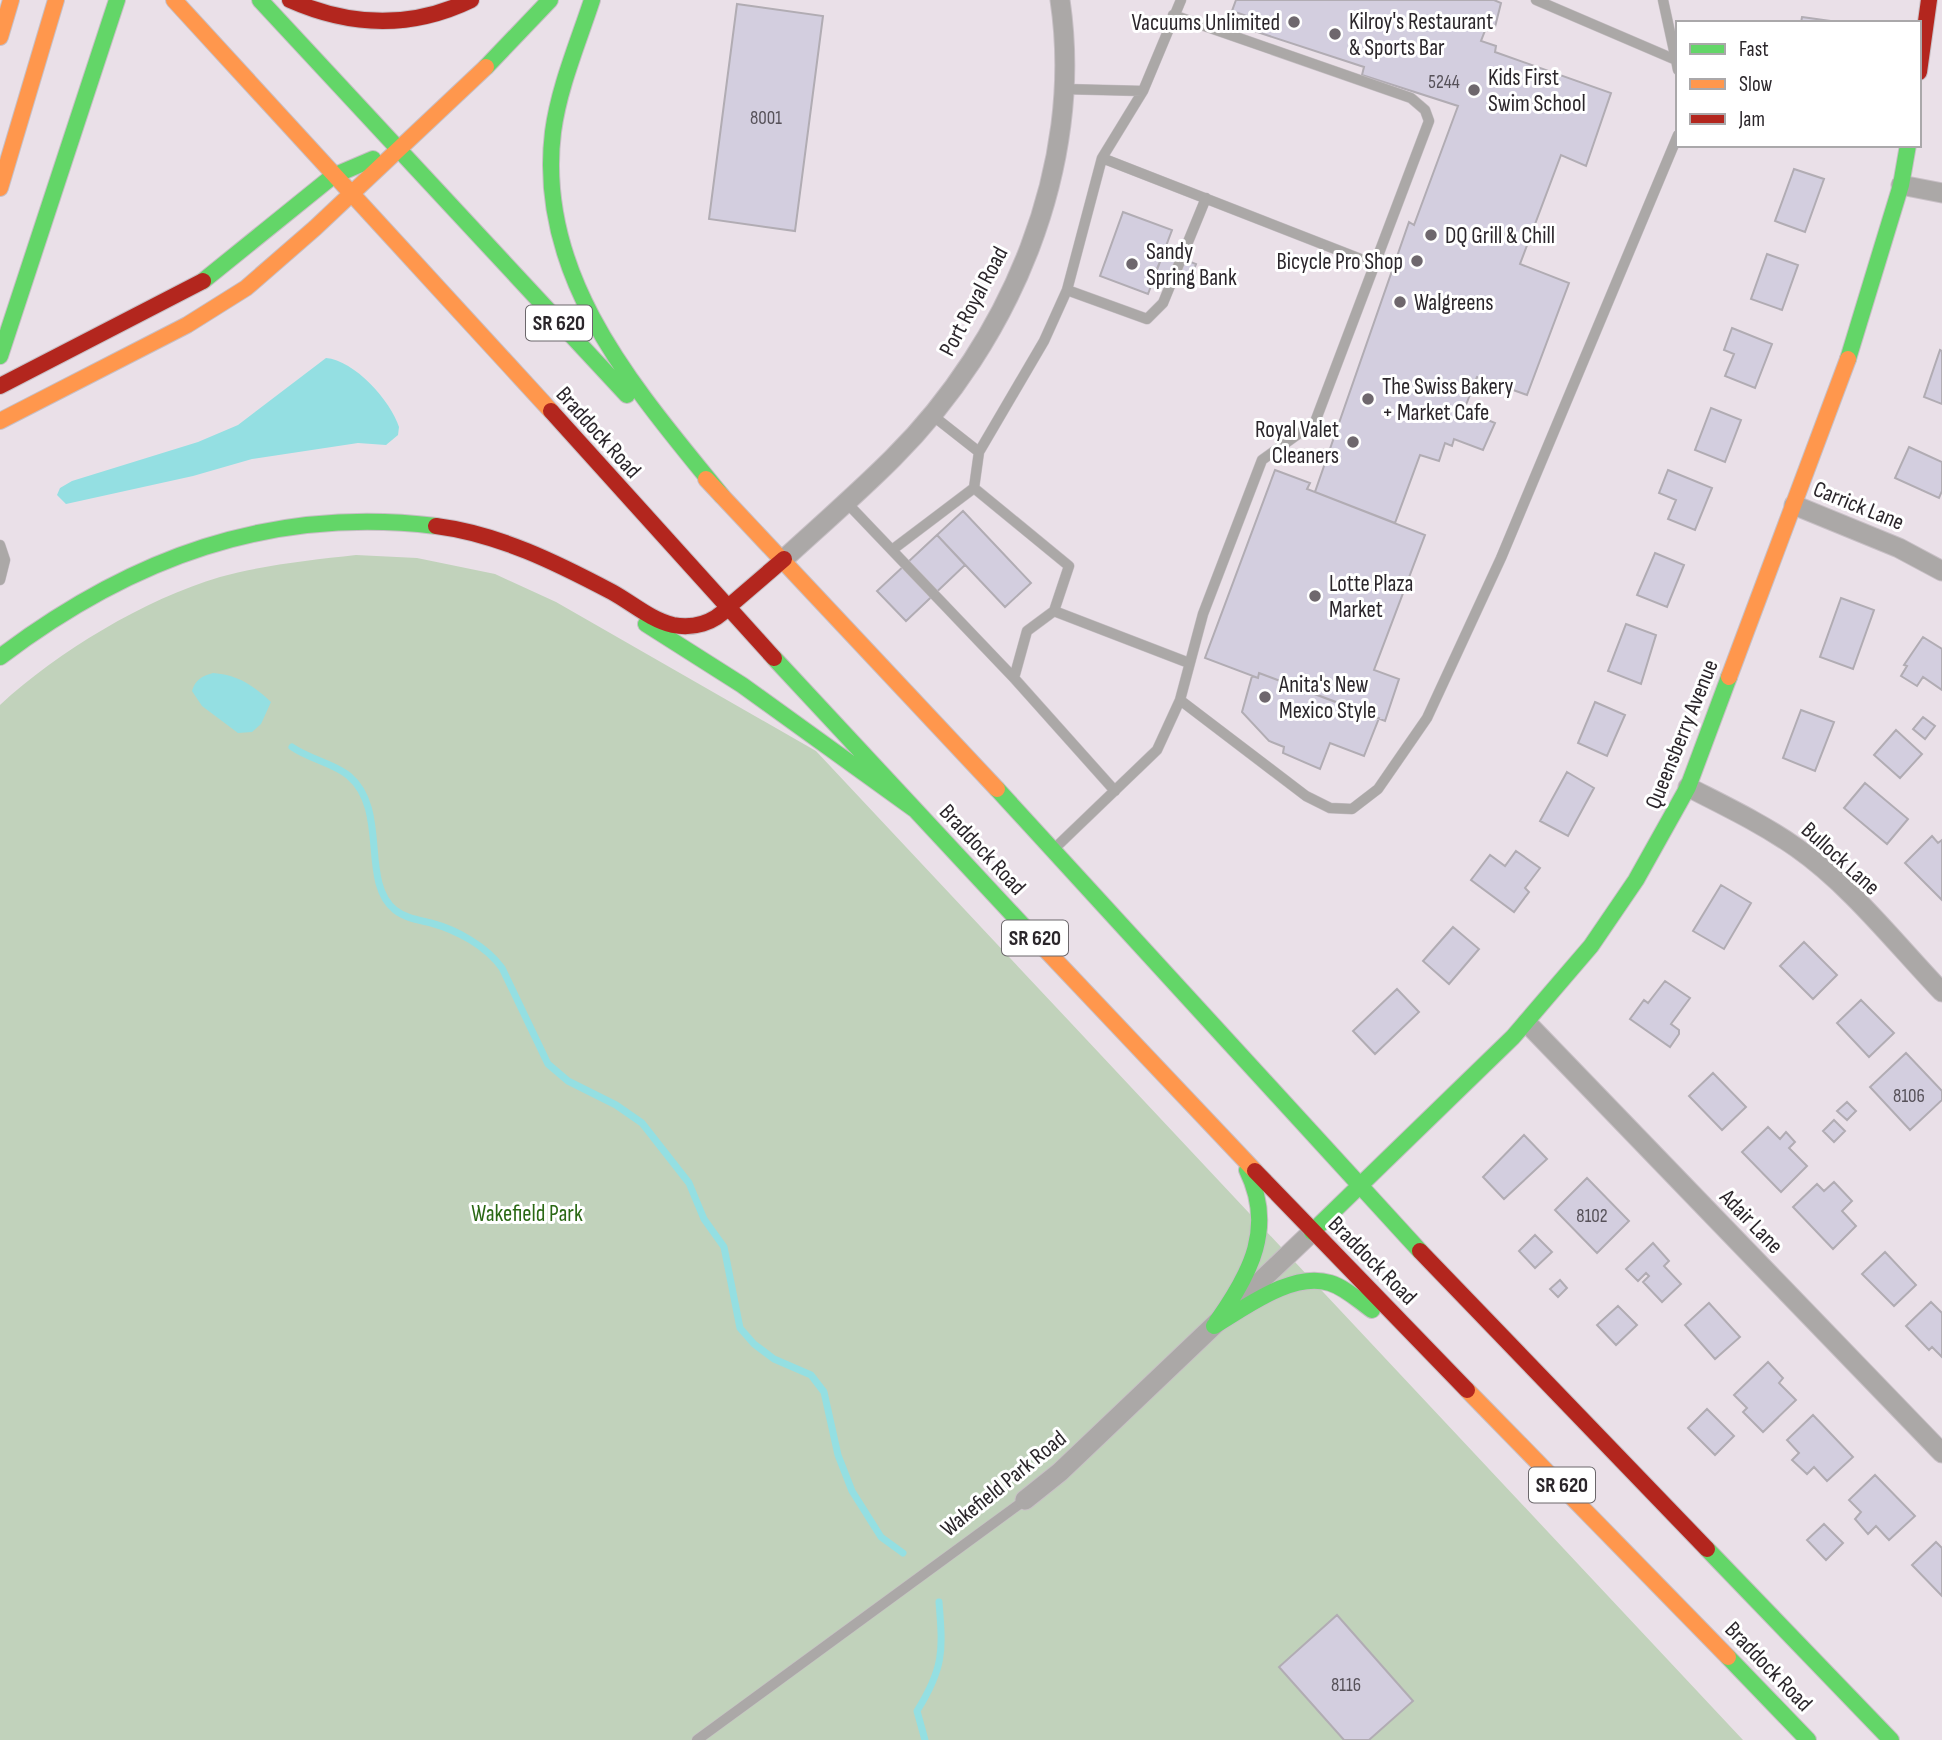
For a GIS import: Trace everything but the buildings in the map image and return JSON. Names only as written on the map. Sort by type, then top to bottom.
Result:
[{"type":"main road","points":[[0,37],[11,0]]},
{"type":"main road","points":[[0,188],[56,0]]},
{"type":"main road","points":[[0,356],[117,0]]},
{"type":"main road","name":"Braddock Road","points":[[174,0],[333,176],[443,291],[727,608],[1237,1153],[1808,1740]]},
{"type":"main road","name":"Braddock Road","points":[[260,0],[396,149],[949,735],[1358,1186],[1891,1740]]},
{"type":"main road","points":[[290,0],[338,17],[386,23],[441,14],[471,0]]},
{"type":"main road","points":[[0,421],[187,325],[236,295],[350,194],[519,36],[551,0]]},
{"type":"main road","points":[[592,0],[563,90],[553,133],[550,175],[553,215],[560,249],[580,299],[610,349],[722,496]]},
{"type":"main road","points":[[1921,58],[1929,0]]},
{"type":"main road","name":"Queensberry Avenue","points":[[1312,1232],[1527,1023],[1575,967],[1619,906],[1659,843],[1688,788],[1852,349],[1901,185],[1908,147]]},
{"type":"main road","points":[[0,386],[208,278],[333,176],[396,149]]},
{"type":"main road","points":[[0,657],[30,631],[86,594],[151,564],[230,539],[305,524],[383,519],[453,528],[520,549],[669,624],[690,627],[708,622],[784,559]]},
{"type":"main road","points":[[570,572],[742,685],[914,809]]},
{"type":"main road","points":[[1214,1326],[1247,1275],[1259,1237],[1259,1196],[1237,1153]]},
{"type":"main road","points":[[1214,1326],[1276,1292],[1311,1282],[1329,1282],[1423,1342]]},
{"type":"street","name":"Port Royal Road","points":[[784,559],[894,458],[932,415],[966,368],[1020,270],[1055,170],[1063,89],[1060,0]]},
{"type":"street","points":[[1901,185],[1942,193]]},
{"type":"street","name":"Carrick Lane","points":[[1794,505],[1899,548],[1942,571]]},
{"type":"street","name":"Bullock Lane","points":[[1688,788],[1765,827],[1799,849],[1835,881],[1942,992]]},
{"type":"street","name":"Adair Lane","points":[[1527,1023],[1942,1453]]},
{"type":"street","name":"Wakefield Park Road","points":[[1025,1500],[1060,1472],[1312,1232]]},
{"type":"lane","points":[[892,550],[974,488],[979,452],[1044,341],[1067,290],[1102,158],[1143,91],[1181,0]]},
{"type":"lane","points":[[1536,0],[1676,65]]},
{"type":"lane","points":[[1663,0],[1676,60]]},
{"type":"lane","points":[[1052,851],[1157,750],[1180,700],[1205,609],[1262,460],[1315,422],[1429,121],[1425,110],[1410,99],[1174,15]]},
{"type":"lane","points":[[1063,89],[1143,91]]},
{"type":"lane","points":[[1180,700],[1306,796],[1330,808],[1352,808],[1377,789],[1427,718],[1501,558],[1676,140]]},
{"type":"lane","points":[[1102,158],[1376,265]]},
{"type":"lane","points":[[1067,290],[1147,319],[1163,303],[1206,198]]},
{"type":"lane","points":[[932,415],[979,452]]},
{"type":"lane","points":[[974,488],[1069,566],[1054,611],[1027,631],[1014,678]]},
{"type":"lane","points":[[846,502],[1014,678],[1115,791]]},
{"type":"lane","points":[[0,545],[5,560],[0,580]]},
{"type":"lane","points":[[1054,611],[1189,663]]},
{"type":"lane","name":"Wakefield Park Road","points":[[698,1740],[1025,1500]]},
{"type":"green space","name":"Wakefield Park","points":[[356,555],[417,558],[495,574],[556,602],[816,751],[1743,1740],[0,1740],[0,705],[75,647],[132,613],[162,599],[237,573],[288,563]]},
{"type":"water","points":[[326,358],[348,366],[380,394],[399,427],[398,435],[386,445],[358,443],[252,459],[193,476],[66,504],[57,495],[60,488],[72,481],[198,442],[238,425]]},
{"type":"water","points":[[213,673],[245,682],[271,702],[261,724],[252,732],[238,733],[202,706],[192,691],[199,679]]},
{"type":"waterway","points":[[292,747],[343,772],[361,790],[372,826],[379,882],[385,898],[395,910],[408,917],[451,930],[488,953],[502,968],[548,1064],[568,1081],[616,1105],[642,1123],[689,1183],[704,1219],[724,1247],[740,1328],[754,1344],[774,1359],[811,1375],[824,1392],[838,1455],[852,1491],[881,1537],[903,1553]]},
{"type":"waterway","points":[[925,1740],[917,1711],[932,1683],[940,1659],[939,1602]]},
{"type":"traffic: fast","points":[[0,356],[117,0]]},
{"type":"traffic: fast","points":[[260,0],[627,395]]},
{"type":"traffic: fast","points":[[486,67],[550,0]]},
{"type":"traffic: fast","points":[[592,0],[564,82],[553,132],[552,185],[560,236],[576,284],[626,373],[722,496]]},
{"type":"traffic: fast","points":[[1848,359],[1901,185],[1908,147]]},
{"type":"traffic: fast","points":[[203,281],[333,176],[373,159]]},
{"type":"traffic: fast","points":[[0,657],[100,592],[152,567],[205,547],[260,533],[316,524],[375,522],[436,526]]},
{"type":"traffic: fast","points":[[646,624],[742,685],[914,809]]},
{"type":"traffic: fast","points":[[774,658],[1042,946]]},
{"type":"traffic: fast","points":[[1312,1232],[1513,1037],[1591,946],[1636,880],[1688,787],[1729,677]]},
{"type":"traffic: fast","points":[[997,789],[1420,1251]]},
{"type":"traffic: fast","points":[[1217,1321],[1249,1267],[1259,1230],[1259,1211],[1247,1170]]},
{"type":"traffic: fast","points":[[1214,1326],[1269,1293],[1300,1282],[1315,1281],[1336,1285],[1372,1310]]},
{"type":"traffic: fast","points":[[1707,1549],[1891,1740]]},
{"type":"traffic: fast","points":[[1728,1657],[1808,1740]]},
{"type":"traffic: slow","points":[[0,37],[11,0]]},
{"type":"traffic: slow","points":[[0,188],[56,0]]},
{"type":"traffic: slow","points":[[174,0],[551,411]]},
{"type":"traffic: slow","points":[[0,421],[187,325],[246,288],[315,228],[486,67]]},
{"type":"traffic: slow","points":[[1729,677],[1848,359]]},
{"type":"traffic: slow","points":[[706,479],[997,789]]},
{"type":"traffic: slow","points":[[1042,946],[1255,1171]]},
{"type":"traffic: slow","points":[[1467,1390],[1728,1657]]},
{"type":"traffic: jam","points":[[290,0],[336,15],[381,21],[426,16],[471,0]]},
{"type":"traffic: jam","points":[[1921,58],[1929,0]]},
{"type":"traffic: jam","points":[[0,386],[203,281]]},
{"type":"traffic: jam","points":[[551,411],[774,658]]},
{"type":"traffic: jam","points":[[436,526],[482,536],[549,560],[665,623],[688,626],[703,624],[716,618],[727,608]]},
{"type":"traffic: jam","points":[[727,608],[784,559]]},
{"type":"traffic: jam","points":[[1255,1171],[1467,1390]]},
{"type":"traffic: jam","points":[[1420,1251],[1707,1549]]},
{"type":"place","name":"Vacuums Unlimited","points":[[1294,22]]},
{"type":"place","name":"Kilroy's Restaurant & Sports Bar","points":[[1335,34]]},
{"type":"place","name":"Kids First Swim School","points":[[1474,90]]},
{"type":"place","name":"DQ Grill & Chill","points":[[1431,235]]},
{"type":"place","name":"Bicycle Pro Shop","points":[[1417,261]]},
{"type":"place","name":"Sandy Spring Bank","points":[[1132,264]]},
{"type":"place","name":"Walgreens","points":[[1400,302]]},
{"type":"place","name":"The Swiss Bakery + Market Cafe","points":[[1368,399]]},
{"type":"place","name":"Royal Valet Cleaners","points":[[1353,442]]},
{"type":"place","name":"Lotte Plaza Market","points":[[1315,596]]},
{"type":"place","name":"Anita's New Mexico Style","points":[[1265,697]]}]
